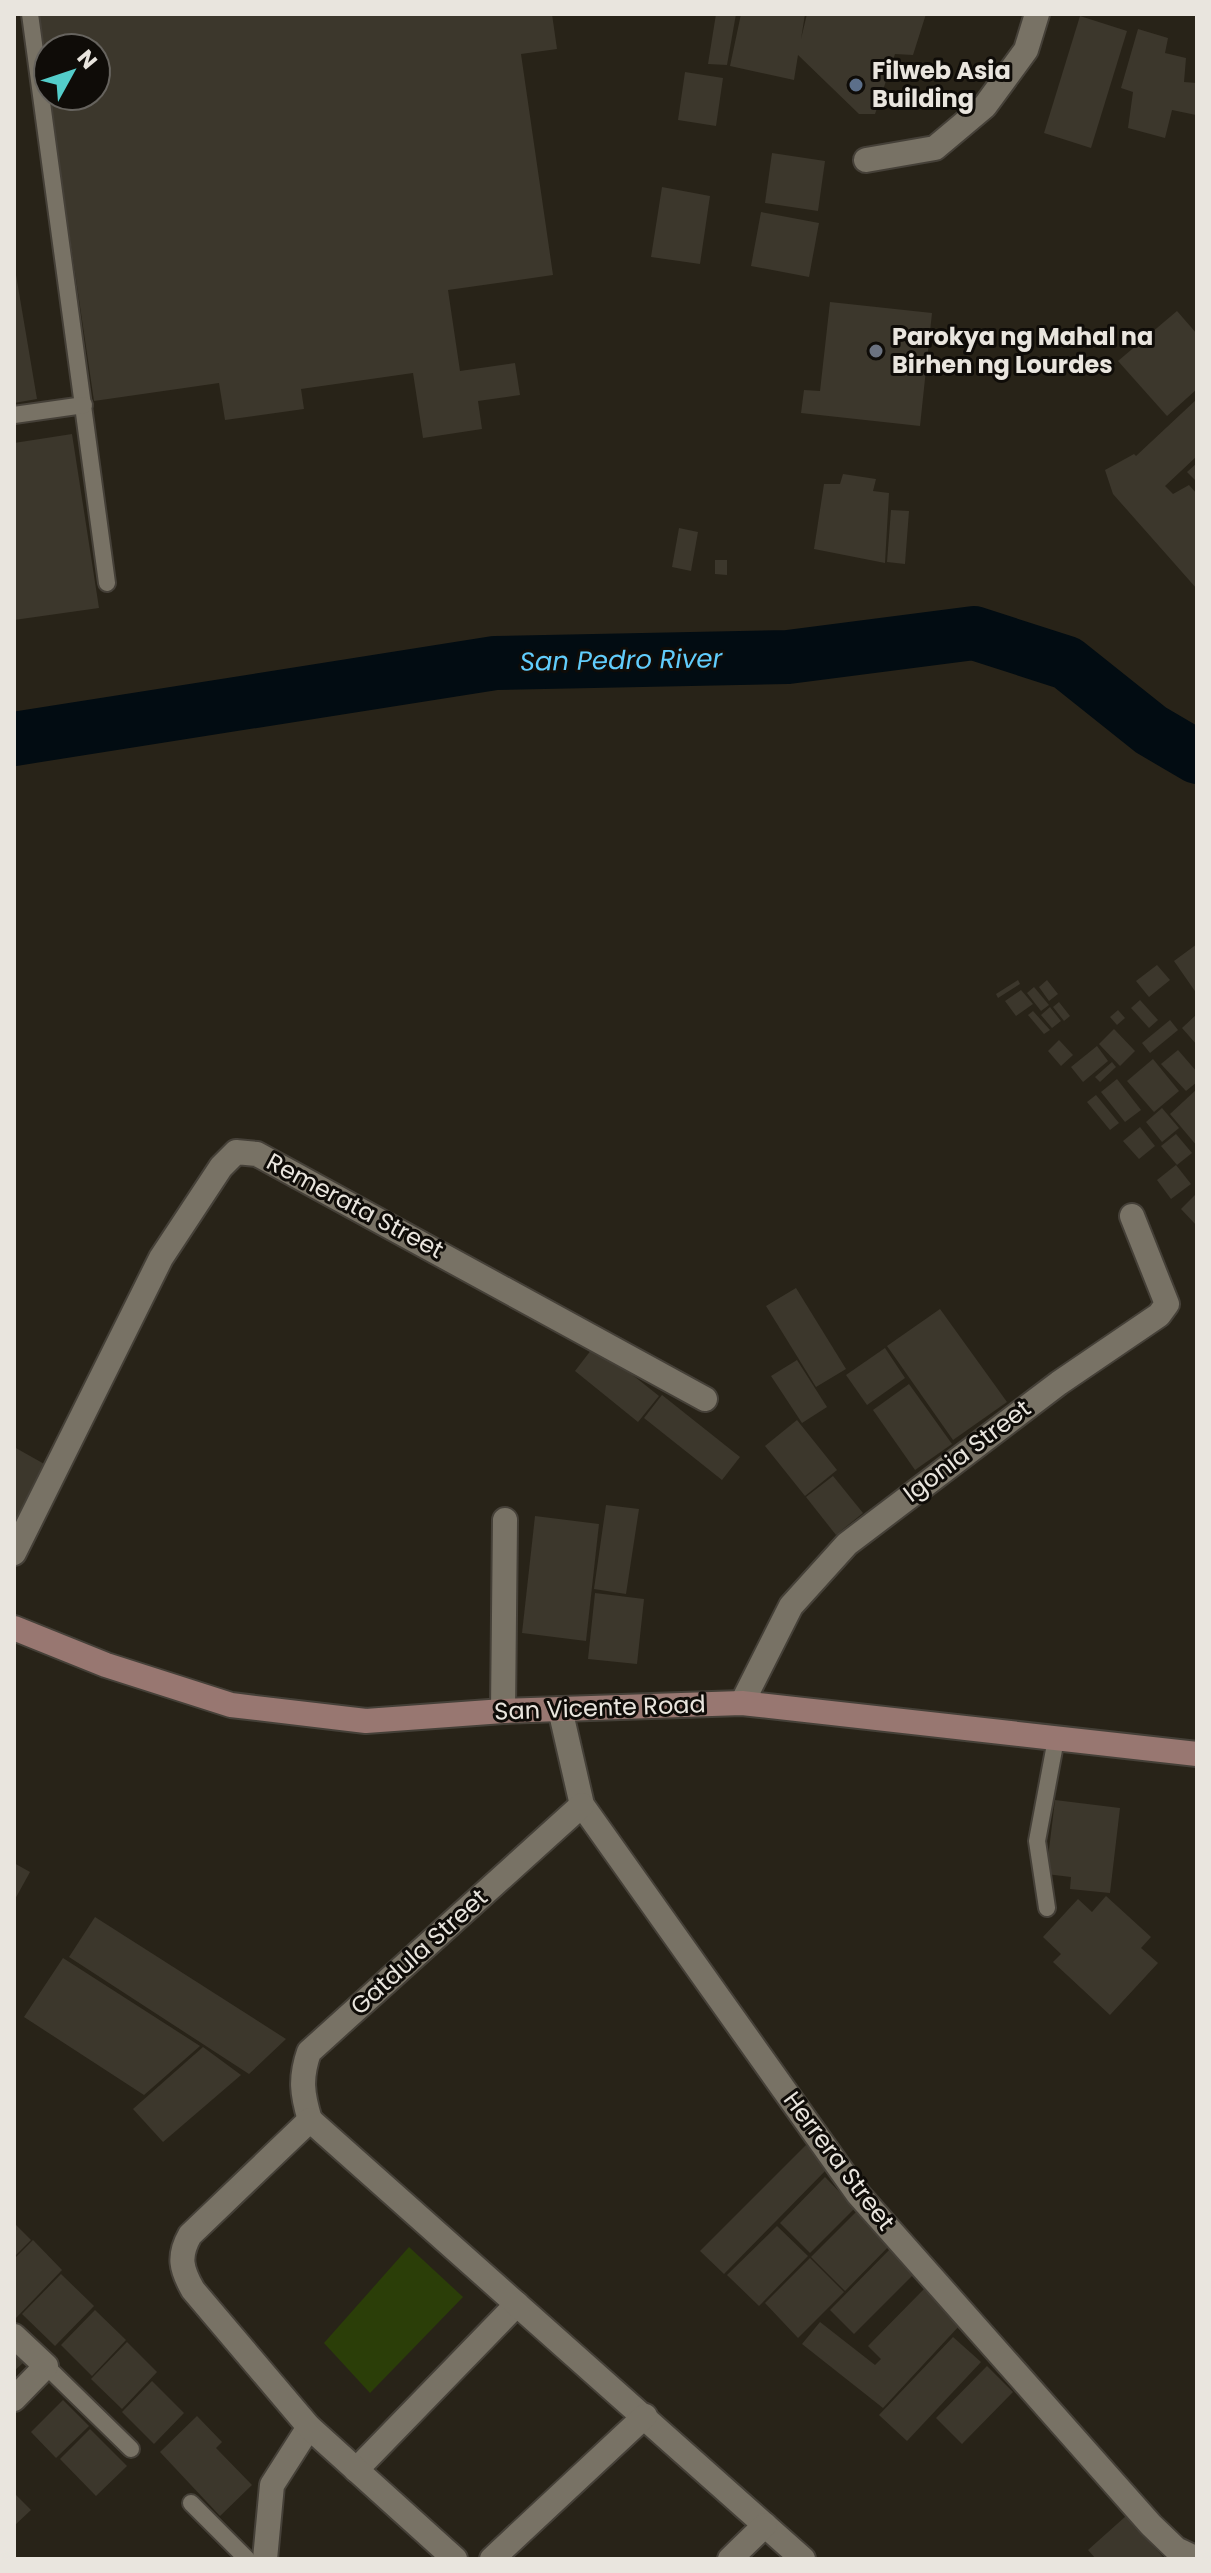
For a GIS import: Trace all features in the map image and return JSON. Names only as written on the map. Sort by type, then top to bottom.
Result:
[{"type":"main road","name":"San Vicente Road","points":[[14,1628],[106,1665],[231,1705],[366,1721],[503,1711],[742,1703],[1197,1754]]},
{"type":"street","points":[[866,160],[935,148],[985,106],[1026,50],[1037,14]]},
{"type":"street","name":"Remerata Street","points":[[14,1553],[161,1258],[221,1167],[236,1152],[257,1154],[705,1399]]},
{"type":"street","name":"Igonia Street","points":[[742,1703],[791,1606],[847,1544],[1059,1383],[1159,1315],[1167,1304],[1163,1288],[1132,1216]]},
{"type":"street","points":[[503,1711],[505,1520]]},
{"type":"street","name":"Herrera Street","points":[[560,1709],[582,1805],[858,2194],[1151,2525],[1176,2549],[1197,2559]]},
{"type":"street","name":"Gatdula Street","points":[[310,2120],[302,2094],[302,2073],[309,2052],[582,1805]]},
{"type":"street","points":[[455,2559],[309,2427],[193,2290],[180,2259],[190,2235],[310,2120],[803,2559]]},
{"type":"street","points":[[356,2470],[517,2304]]},
{"type":"street","points":[[14,2336],[46,2366],[14,2399]]},
{"type":"street","points":[[492,2559],[645,2416]]},
{"type":"street","points":[[265,2559],[272,2485],[309,2427]]},
{"type":"street","points":[[730,2559],[765,2525]]},
{"type":"lane","points":[[30,14],[107,583]]},
{"type":"lane","points":[[14,415],[84,405]]},
{"type":"lane","points":[[1047,1908],[1037,1841],[1056,1739]]},
{"type":"lane","points":[[46,2366],[131,2449]]},
{"type":"lane","points":[[191,2503],[247,2559]]},
{"type":"green space","points":[[409,2247],[463,2297],[370,2393],[324,2343]]},
{"type":"building","points":[[37,14],[552,14],[557,49],[521,54],[553,275],[448,290],[460,371],[515,363],[520,395],[478,401],[482,429],[423,438],[413,373],[301,389],[304,409],[225,420],[219,383],[94,401],[51,112],[112,112],[112,32],[40,32]]},
{"type":"building","points":[[716,14],[736,14],[727,65],[708,64]]},
{"type":"building","name":"Filweb Asia Building","points":[[741,14],[805,14],[801,39],[807,14],[926,14],[913,55],[895,54],[875,114],[859,114],[798,55],[794,80],[730,66]]},
{"type":"building","points":[[1080,16],[1127,31],[1091,148],[1044,133]]},
{"type":"building","points":[[1138,29],[1168,38],[1165,53],[1186,58],[1184,82],[1197,83],[1196,115],[1172,110],[1165,138],[1128,128],[1133,92],[1121,88]]},
{"type":"building","points":[[685,72],[723,78],[716,126],[678,120]]},
{"type":"building","points":[[772,153],[825,161],[818,211],[765,203]]},
{"type":"building","points":[[662,187],[710,196],[700,264],[651,257]]},
{"type":"building","points":[[761,212],[819,223],[809,277],[751,266]]},
{"type":"building","points":[[14,263],[37,399],[14,403]]},
{"type":"building","name":"Parokya ng Mahal na Birhen ng Lourdes","points":[[830,302],[932,313],[920,426],[801,413],[804,390],[820,391]]},
{"type":"building","points":[[1177,311],[1197,334],[1197,389],[1167,416],[1118,361]]},
{"type":"building","points":[[1197,399],[1197,456],[1165,486],[1173,494],[1189,485],[1197,494],[1197,589],[1113,494],[1105,470],[1134,454],[1136,456]]},
{"type":"building","points":[[72,434],[99,608],[14,620],[14,443]]},
{"type":"building","points":[[1197,463],[1197,482],[1187,472]]},
{"type":"building","points":[[843,474],[876,479],[873,491],[889,493],[885,563],[814,549],[824,484],[840,484]]},
{"type":"building","points":[[891,510],[909,511],[905,564],[887,562]]},
{"type":"building","points":[[679,528],[698,532],[691,571],[672,567]]},
{"type":"building","points":[[715,560],[727,560],[727,575],[715,574]]},
{"type":"building","points":[[1197,944],[1197,994],[1174,961]]},
{"type":"building","points":[[1157,965],[1170,980],[1149,997],[1136,981]]},
{"type":"building","points":[[1018,980],[1020,984],[998,998],[996,994]]},
{"type":"building","points":[[1047,980],[1058,994],[1049,1001],[1039,987]]},
{"type":"building","points":[[1034,987],[1049,1005],[1041,1011],[1027,993]]},
{"type":"building","points":[[1021,990],[1033,1004],[1016,1016],[1005,1001]]},
{"type":"building","points":[[1140,1000],[1158,1020],[1149,1028],[1131,1008]]},
{"type":"building","points":[[1059,1002],[1070,1016],[1064,1021],[1053,1007]]},
{"type":"building","points":[[1050,1007],[1061,1021],[1052,1028],[1041,1015]]},
{"type":"building","points":[[1118,1010],[1125,1018],[1117,1025],[1110,1017]]},
{"type":"building","points":[[1033,1011],[1050,1030],[1044,1034],[1028,1015]]},
{"type":"building","points":[[1197,1014],[1197,1045],[1182,1028]]},
{"type":"building","points":[[1170,1020],[1178,1030],[1150,1053],[1142,1043]]},
{"type":"building","points":[[1114,1029],[1135,1051],[1120,1066],[1099,1044]]},
{"type":"building","points":[[1059,1040],[1073,1055],[1061,1066],[1048,1051]]},
{"type":"building","points":[[1097,1046],[1108,1061],[1083,1082],[1071,1067]]},
{"type":"building","points":[[1178,1050],[1197,1072],[1197,1082],[1186,1091],[1161,1064]]},
{"type":"building","points":[[1153,1059],[1179,1091],[1154,1112],[1127,1081]]},
{"type":"building","points":[[1112,1062],[1116,1067],[1100,1082],[1095,1077]]},
{"type":"building","points":[[1117,1079],[1141,1110],[1125,1122],[1101,1092]]},
{"type":"building","points":[[1197,1089],[1197,1146],[1170,1114]]},
{"type":"building","points":[[1096,1095],[1119,1123],[1110,1130],[1087,1102]]},
{"type":"building","points":[[1162,1108],[1179,1128],[1162,1142],[1146,1122]]},
{"type":"building","points":[[1140,1127],[1155,1146],[1139,1159],[1123,1141]]},
{"type":"building","points":[[1176,1134],[1192,1153],[1177,1165],[1161,1146]]},
{"type":"building","points":[[1176,1165],[1191,1184],[1171,1199],[1157,1180]]},
{"type":"building","points":[[1197,1193],[1197,1226],[1181,1209]]},
{"type":"building","points":[[796,1288],[846,1369],[816,1387],[766,1306]]},
{"type":"building","points":[[940,1309],[1007,1402],[953,1440],[887,1346]]},
{"type":"building","points":[[595,1345],[659,1396],[638,1422],[575,1371]]},
{"type":"building","points":[[885,1348],[905,1378],[867,1405],[846,1375]]},
{"type":"building","points":[[797,1360],[827,1407],[802,1423],[771,1376]]},
{"type":"building","points":[[909,1384],[952,1444],[915,1470],[873,1410]]},
{"type":"building","points":[[662,1395],[740,1457],[722,1480],[644,1418]]},
{"type":"building","points":[[797,1420],[837,1470],[805,1496],[765,1446]]},
{"type":"building","points":[[14,1447],[55,1470],[14,1544]]},
{"type":"building","points":[[833,1476],[863,1513],[836,1535],[806,1497]]},
{"type":"building","points":[[606,1505],[639,1509],[626,1594],[594,1589]]},
{"type":"building","points":[[535,1516],[599,1524],[586,1641],[522,1633]]},
{"type":"building","points":[[595,1593],[644,1599],[637,1664],[588,1659]]},
{"type":"building","points":[[1055,1800],[1120,1808],[1110,1893],[1070,1889],[1071,1877],[1046,1874]]},
{"type":"building","points":[[14,1863],[30,1872],[14,1901]]},
{"type":"building","points":[[1106,1896],[1151,1937],[1141,1948],[1158,1963],[1110,2015],[1053,1962],[1061,1954],[1043,1937],[1078,1899],[1092,1912]]},
{"type":"building","points":[[95,1917],[286,2039],[249,2074],[69,1957]]},
{"type":"building","points":[[63,1958],[200,2046],[144,2095],[24,2017]]},
{"type":"building","points":[[203,2047],[241,2075],[163,2142],[133,2109]]},
{"type":"building","points":[[806,2145],[829,2167],[724,2274],[700,2251]]},
{"type":"building","points":[[825,2177],[855,2208],[810,2253],[780,2223]]},
{"type":"building","points":[[859,2209],[893,2242],[845,2291],[811,2257]]},
{"type":"building","points":[[14,2223],[31,2240],[14,2257]]},
{"type":"building","points":[[777,2226],[808,2256],[759,2306],[727,2275]]},
{"type":"building","points":[[33,2240],[62,2270],[16,2318],[14,2259]]},
{"type":"building","points":[[893,2246],[917,2271],[854,2334],[830,2310]]},
{"type":"building","points":[[810,2258],[844,2292],[798,2338],[765,2303]]},
{"type":"building","points":[[61,2274],[94,2306],[55,2346],[22,2314]]},
{"type":"building","points":[[924,2289],[960,2325],[883,2408],[802,2344],[820,2322],[875,2365],[881,2359],[868,2346]]},
{"type":"building","points":[[95,2310],[126,2340],[92,2376],[61,2345]]},
{"type":"building","points":[[953,2337],[981,2362],[907,2441],[879,2415]]},
{"type":"building","points":[[127,2342],[157,2372],[122,2409],[91,2379]]},
{"type":"building","points":[[14,2353],[23,2363],[14,2371]]},
{"type":"building","points":[[987,2366],[1013,2392],[962,2444],[936,2418]]},
{"type":"building","points":[[152,2381],[184,2413],[154,2444],[122,2412]]},
{"type":"building","points":[[63,2400],[89,2426],[56,2458],[31,2432]]},
{"type":"building","points":[[197,2416],[222,2442],[216,2448],[252,2485],[220,2516],[160,2452]]},
{"type":"building","points":[[90,2429],[127,2466],[96,2496],[60,2459]]},
{"type":"building","points":[[14,2493],[31,2510],[14,2526]]},
{"type":"building","points":[[1126,2516],[1165,2559],[1096,2559],[1088,2550]]},
{"type":"waterway","name":"San Pedro River","points":[[14,739],[495,663],[788,657],[974,633],[1067,663],[1151,730],[1197,757]]},
{"type":"place","name":"Filweb Asia Building","points":[[856,85]]},
{"type":"place","name":"Parokya ng Mahal na Birhen ng Lourdes","points":[[876,351]]}]
